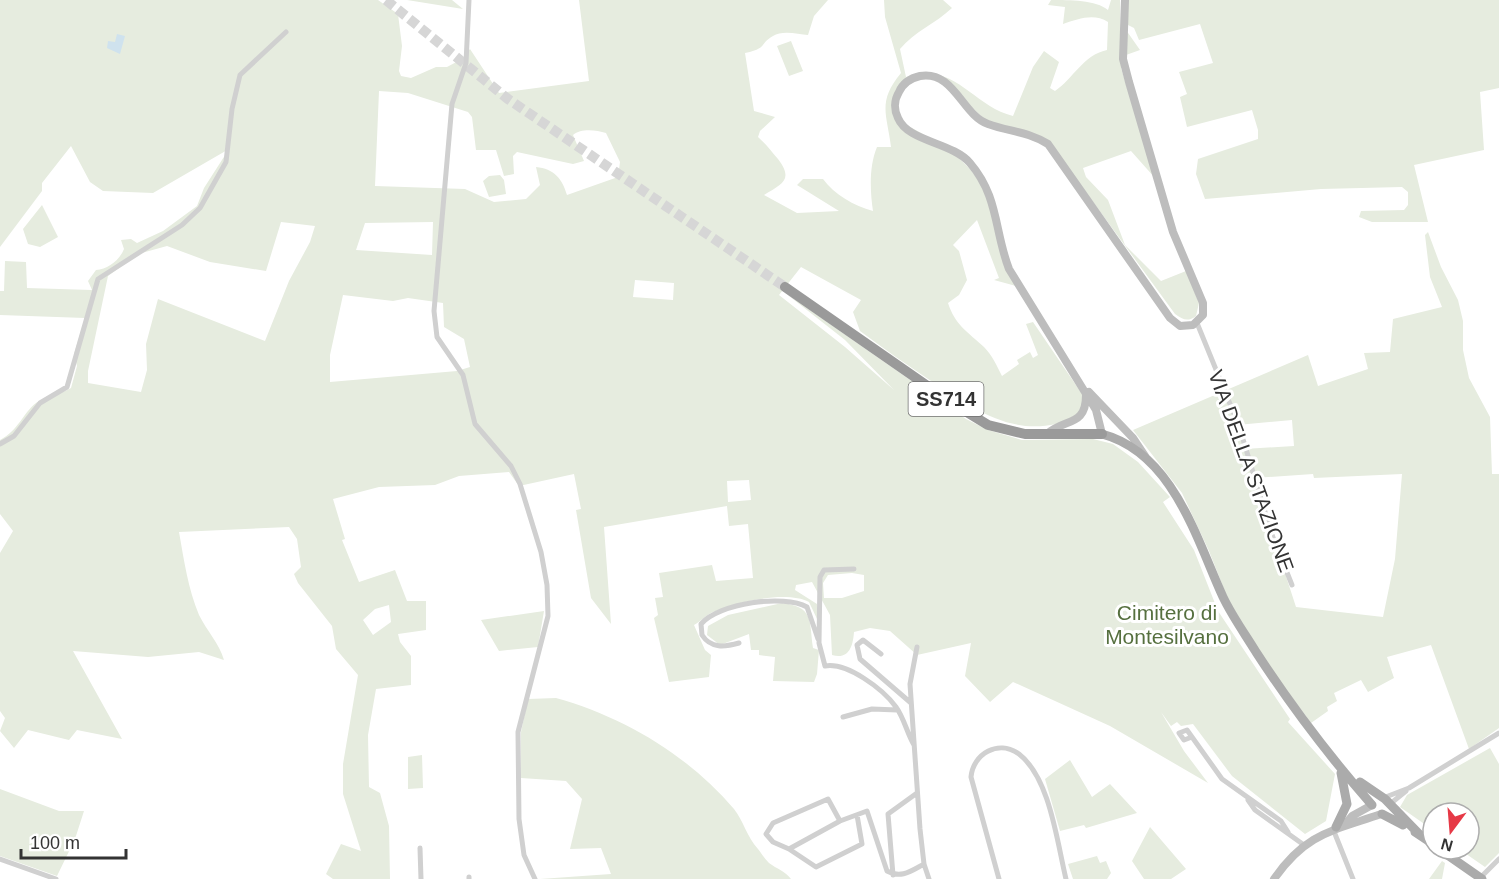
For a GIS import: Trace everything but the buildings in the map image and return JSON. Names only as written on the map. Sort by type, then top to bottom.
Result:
[{"type":"highway","name":"SS714","points":[[784,287],[980,421],[1008,432],[1102,434]]},
{"type":"main road","points":[[1102,434],[1126,444],[1150,464],[1187,514],[1225,601],[1256,653],[1299,716],[1337,762],[1381,806],[1421,836]]},
{"type":"main road","points":[[1335,828],[1345,813],[1347,798],[1337,762]]},
{"type":"main road","points":[[1456,861],[1481,878]]},
{"type":"street","points":[[470,0],[466,63],[452,104],[434,311],[437,337],[463,375],[475,424],[516,475],[541,552],[547,585],[548,616],[518,732],[519,819],[524,855],[535,879]]},
{"type":"street","points":[[1102,434],[1107,420],[1078,381],[1009,269],[1001,249],[993,201],[980,177],[968,161],[955,150],[913,133],[897,118],[897,94],[906,82],[914,77],[924,75],[938,78],[956,92],[982,121],[1031,134],[1048,144],[1170,318],[1180,326],[1197,323],[1203,315],[1203,303],[1173,232],[1123,58],[1125,0]]},
{"type":"street","points":[[0,444],[14,436],[40,403],[65,391],[98,279],[182,225],[200,208],[226,162],[232,109],[240,75],[286,32]]},
{"type":"street","name":"VIA DELLA STAZIONE","points":[[1197,323],[1239,426],[1272,535],[1292,585]]},
{"type":"street","points":[[1047,434],[1054,428],[1072,423],[1079,417],[1090,396]]},
{"type":"street","points":[[1090,396],[1134,438],[1150,464]]},
{"type":"street","points":[[819,643],[820,577],[824,570],[854,569]]},
{"type":"street","points":[[739,643],[727,646],[713,645],[702,635],[701,624],[718,612],[771,600],[789,600],[807,607],[825,666],[834,664],[850,669],[884,695],[897,710],[914,745]]},
{"type":"street","points":[[881,654],[863,640],[857,645],[860,659],[911,703]]},
{"type":"street","points":[[917,647],[910,684],[917,793],[924,864],[929,879]]},
{"type":"street","points":[[843,717],[872,709],[897,710]]},
{"type":"street","points":[[1274,879],[1292,855],[1304,845],[1346,823],[1352,816],[1381,806],[1499,733]]},
{"type":"street","points":[[1192,737],[1222,779],[1281,821],[1288,832],[1304,845]]},
{"type":"street","points":[[999,879],[971,777],[977,759],[995,748],[1010,750],[1018,754],[1040,782],[1066,879]]},
{"type":"street","points":[[1381,806],[1409,788]]},
{"type":"street","points":[[893,875],[888,814],[917,793]]},
{"type":"street","points":[[840,821],[828,798],[773,823],[766,834],[773,842],[789,849],[816,867],[862,844],[857,815]]},
{"type":"street","points":[[789,849],[840,821],[867,811],[883,864],[893,875],[904,875],[924,864]]},
{"type":"street","points":[[1335,828],[1353,879]]},
{"type":"street","points":[[420,848],[421,879]]},
{"type":"street","points":[[0,859],[56,879]]},
{"type":"street","points":[[1481,878],[1499,859]]},
{"type":"green space","name":"Cimitero di Montesilvano","points":[[0,0],[378,0],[398,14],[402,46],[399,71],[401,76],[411,78],[436,67],[447,67],[462,59],[470,49],[499,93],[589,81],[579,0],[828,0],[814,16],[808,35],[777,34],[760,48],[745,53],[754,111],[775,117],[760,131],[758,137],[778,159],[785,172],[784,181],[764,195],[797,213],[839,211],[797,185],[803,179],[823,179],[845,199],[873,211],[871,170],[877,147],[891,147],[886,100],[901,73],[885,17],[884,0],[943,0],[952,8],[912,37],[900,49],[906,77],[923,73],[950,79],[999,111],[1013,116],[1033,67],[1044,51],[1059,62],[1050,88],[1055,91],[1091,57],[1107,50],[1108,22],[1092,17],[1063,24],[1065,7],[1048,5],[1051,0],[1090,2],[1108,10],[1111,0],[1120,0],[1121,68],[1155,178],[1131,151],[1083,168],[1086,177],[1108,200],[1125,245],[1161,281],[1186,271],[1199,303],[1196,316],[1186,319],[1175,314],[1050,143],[989,123],[938,77],[906,78],[894,118],[952,152],[978,179],[998,223],[1016,286],[994,280],[999,278],[977,220],[953,245],[959,251],[967,280],[959,295],[948,303],[951,311],[963,328],[987,350],[1002,376],[1019,364],[1017,360],[1030,352],[1033,358],[1038,355],[1026,324],[1033,322],[1082,394],[1084,401],[1078,416],[1057,424],[1038,426],[1019,425],[983,413],[948,393],[860,331],[853,312],[861,300],[801,267],[779,295],[845,347],[894,390],[845,340],[784,292],[966,419],[988,430],[1022,440],[1093,439],[1113,444],[1138,462],[1170,497],[1163,502],[1194,550],[1218,611],[1290,719],[1288,722],[1335,774],[1326,821],[1305,834],[1232,776],[1193,724],[1181,726],[1177,722],[1171,726],[1161,712],[1184,751],[1208,783],[1110,726],[1013,682],[990,702],[965,676],[971,643],[917,655],[890,631],[870,628],[854,632],[853,642],[846,654],[832,655],[830,615],[812,582],[796,585],[795,590],[817,604],[818,621],[809,602],[788,597],[748,601],[713,612],[694,625],[705,650],[711,655],[709,677],[669,682],[654,618],[658,615],[655,598],[663,597],[659,573],[712,565],[716,581],[753,578],[748,524],[729,526],[727,506],[604,527],[611,624],[591,598],[576,510],[581,509],[574,474],[519,486],[509,472],[459,476],[435,485],[379,487],[333,499],[345,539],[342,540],[359,582],[395,570],[407,601],[426,601],[426,630],[398,634],[400,642],[411,656],[411,685],[376,689],[368,735],[369,787],[380,793],[389,826],[390,879],[333,879],[326,874],[341,844],[361,851],[343,794],[343,764],[358,675],[336,649],[332,626],[298,583],[294,574],[301,567],[297,539],[289,527],[179,532],[195,605],[224,660],[199,652],[148,657],[73,651],[122,739],[77,730],[69,740],[28,730],[14,748],[0,731],[5,718],[0,711],[0,553],[13,531],[0,514],[0,440],[12,432],[36,403],[71,388],[77,366],[74,354],[85,318],[0,315],[0,291],[4,291],[5,261],[26,262],[27,288],[92,290],[88,281],[96,270],[116,261],[124,249],[121,240],[131,239],[137,243],[163,231],[197,206],[204,188],[229,149],[153,193],[103,191],[90,182],[71,146],[42,183],[42,191],[0,247]],"holes":[[[379,91],[408,93],[468,112],[472,117],[476,150],[496,150],[504,176],[514,174],[513,156],[517,152],[573,164],[584,161],[573,135],[584,130],[606,133],[620,162],[618,177],[567,195],[556,175],[536,167],[540,185],[526,199],[494,202],[465,189],[375,186]],[[281,222],[315,226],[310,242],[289,281],[265,341],[158,299],[146,344],[147,370],[141,392],[88,383],[88,371],[108,276],[138,254],[167,246],[210,262],[266,271]],[[433,222],[432,255],[356,250],[365,223]],[[635,280],[674,283],[673,300],[633,297]],[[343,295],[393,301],[408,298],[443,303],[444,327],[464,339],[470,367],[457,371],[330,382],[330,355]],[[749,480],[751,500],[728,502],[727,481]],[[852,573],[864,575],[864,591],[842,598],[824,598],[823,583],[828,575]],[[389,605],[391,622],[373,635],[363,620],[375,609]]]},
{"type":"green space","points":[[407,0],[452,0],[463,9]]},
{"type":"green space","points":[[1128,0],[1499,0],[1499,88],[1480,92],[1484,150],[1414,165],[1428,222],[1372,222],[1359,217],[1361,211],[1404,210],[1408,205],[1408,192],[1402,187],[1321,189],[1205,199],[1196,174],[1198,159],[1258,139],[1258,130],[1252,110],[1187,127],[1180,97],[1187,94],[1179,72],[1213,63],[1200,24],[1139,40],[1134,28],[1128,25]]},
{"type":"green space","points":[[1126,30],[1140,50],[1126,55]]},
{"type":"green space","points":[[791,41],[803,71],[789,76],[777,46]]},
{"type":"green space","points":[[500,175],[504,180],[506,194],[489,197],[483,181],[489,176]]},
{"type":"green space","points":[[42,205],[58,237],[40,247],[28,244],[23,229]]},
{"type":"green space","points":[[1428,232],[1441,267],[1458,300],[1463,321],[1463,350],[1469,378],[1490,417],[1492,474],[1499,474],[1499,728],[1469,749],[1431,645],[1387,657],[1394,678],[1368,692],[1361,680],[1334,693],[1337,701],[1327,707],[1328,711],[1311,723],[1265,661],[1228,599],[1182,493],[1133,430],[1308,355],[1318,386],[1368,369],[1364,353],[1390,352],[1393,319],[1442,307],[1430,277],[1425,235]],"holes":[[[1292,420],[1294,446],[1244,449],[1237,425]],[[1313,474],[1314,478],[1402,474],[1395,559],[1383,617],[1296,607],[1254,478]]]},
{"type":"green space","points":[[782,603],[800,608],[808,616],[813,648],[819,650],[814,682],[773,681],[775,657],[759,655],[759,650],[751,650],[749,634],[720,645],[707,635],[708,626],[728,615]]},
{"type":"green space","points":[[544,611],[538,647],[499,651],[481,620]]},
{"type":"green space","points":[[556,698],[630,727],[675,755],[716,790],[734,809],[766,860],[791,879],[540,879],[611,874],[601,848],[570,849],[582,799],[566,781],[521,778],[521,732],[528,699]]},
{"type":"green space","points":[[1490,748],[1499,764],[1499,853],[1485,867],[1476,861],[1481,861],[1481,801],[1421,801],[1421,822],[1400,807],[1407,795]]},
{"type":"green space","points":[[422,755],[423,788],[408,789],[408,757]]},
{"type":"green space","points":[[1070,760],[1092,797],[1110,784],[1137,813],[1086,828],[1084,825],[1060,831],[1045,779]]},
{"type":"green space","points":[[0,789],[59,811],[84,811],[75,839],[57,876],[0,856]]},
{"type":"green space","points":[[1150,827],[1186,869],[1171,879],[1144,879],[1132,861]]},
{"type":"green space","points":[[1097,856],[1100,863],[1106,861],[1111,873],[1107,879],[1073,879],[1068,864]]},
{"type":"green space","points":[[1442,861],[1445,863],[1442,879],[1429,879]]},
{"type":"water","points":[[117,34],[125,36],[120,54],[107,48],[108,41],[115,42]]},
{"type":"tunnel","points":[[386,0],[508,99],[785,287]]}]
